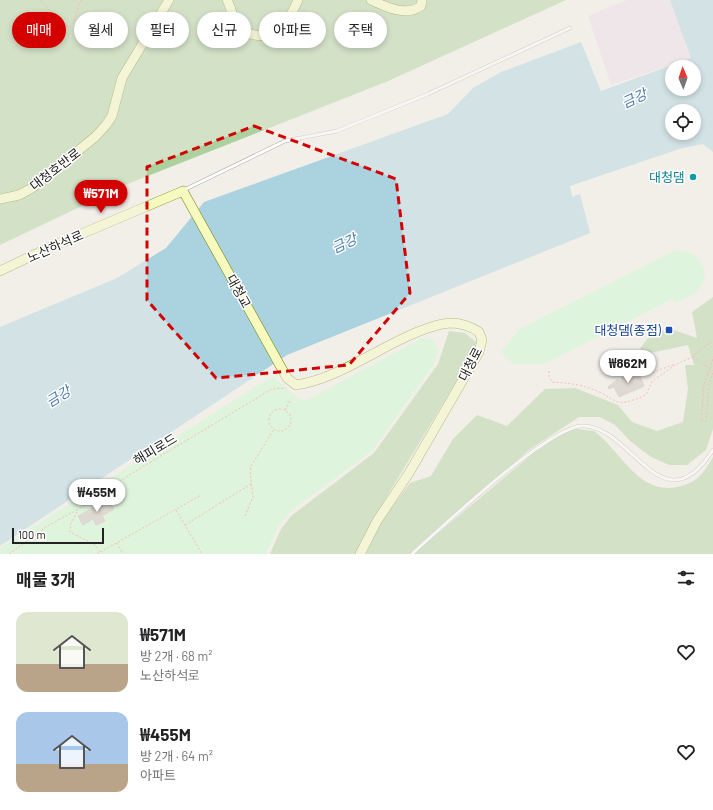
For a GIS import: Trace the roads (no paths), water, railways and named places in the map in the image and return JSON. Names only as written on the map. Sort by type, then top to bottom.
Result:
[{"type":"street","name":"대청호반로","points":[[0,199],[19,195],[32,188],[95,137],[106,125],[112,116],[122,78],[169,0]]},
{"type":"street","points":[[227,0],[236,23],[240,28],[255,35],[262,35],[279,29],[290,17],[298,0]]},
{"type":"street","points":[[371,0],[408,12],[421,6],[422,0]]},
{"type":"street","name":"대청교","points":[[184,191],[287,378],[296,385]]},
{"type":"street","name":"노산하석로","points":[[0,271],[48,248],[184,191]]},
{"type":"street","name":"대청로","points":[[296,385],[311,383],[401,340],[438,325],[459,324],[479,332],[482,340],[479,352],[409,473],[377,521],[360,554]]},
{"type":"lane","points":[[184,191],[285,141],[337,131],[428,94],[570,28]]},
{"type":"lane","points":[[412,554],[528,454],[571,427],[587,426],[599,429],[652,471],[667,479],[687,477],[702,466],[713,450]]},
{"type":"water","name":"금강","points":[[670,0],[713,0],[713,152],[703,144],[679,149],[570,186],[572,197],[580,194],[590,233],[287,355],[0,546],[0,327],[117,278],[166,248],[204,202],[448,114],[473,88],[501,72],[581,42],[601,91],[665,68],[665,96],[701,96],[701,60],[686,60],[691,58]]},
{"type":"place","name":"대청댐","points":[[693,177]]},
{"type":"place","name":"대청댐(종점)","points":[[669,330]]}]
